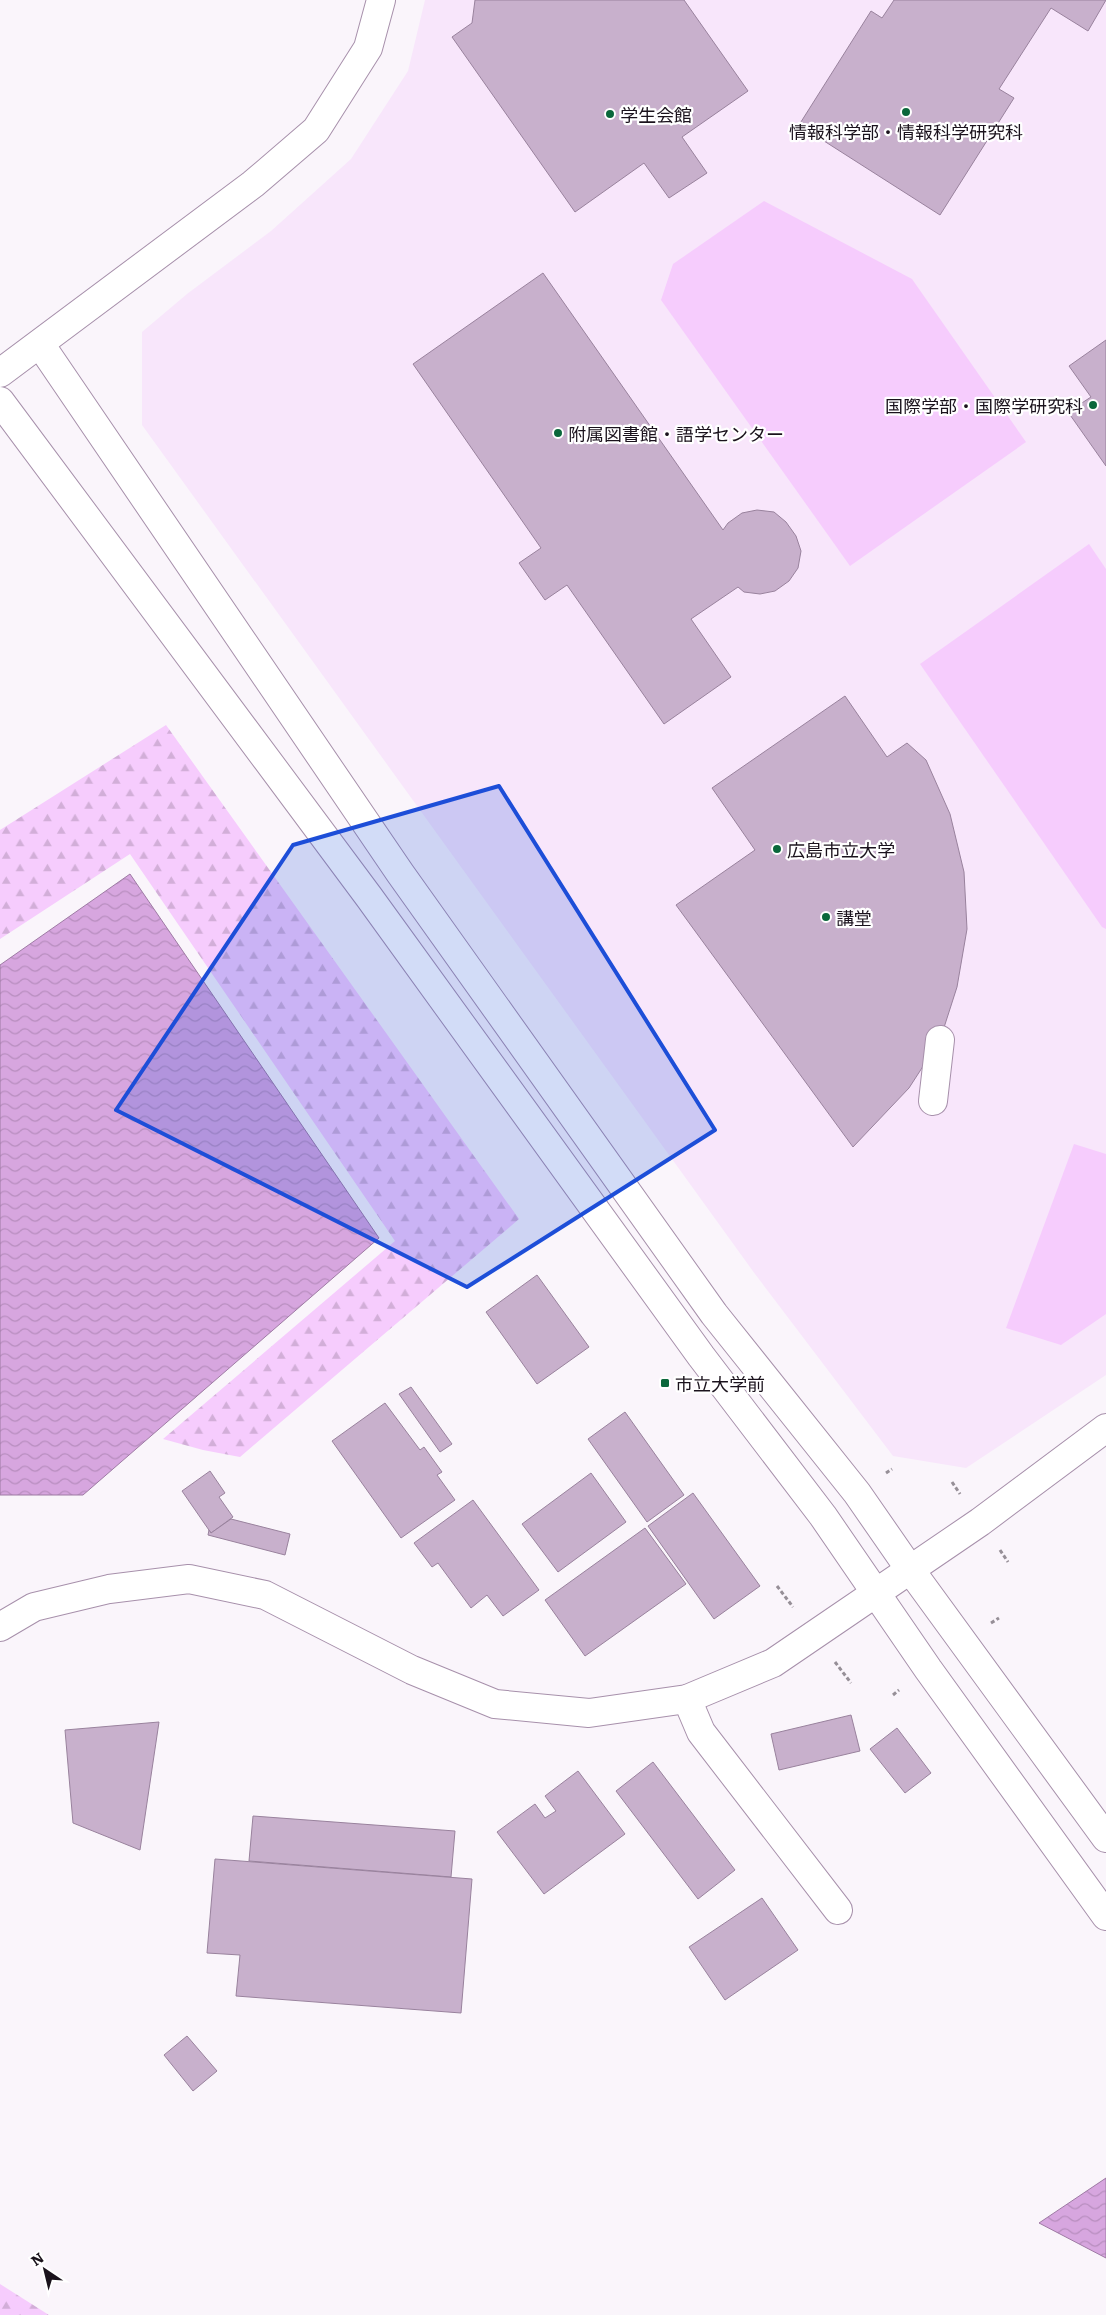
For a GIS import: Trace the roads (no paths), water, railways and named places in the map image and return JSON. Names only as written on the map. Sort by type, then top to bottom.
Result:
[{"type":"street","points":[[0,373],[253,184],[316,130],[368,48],[381,0]]},
{"type":"street","points":[[40,344],[406,881],[714,1314],[858,1493],[909,1568],[1106,1838]]},
{"type":"street","points":[[0,401],[363,889],[695,1348],[823,1516],[1106,1916]]},
{"type":"street","points":[[933,1100],[940,1040]]},
{"type":"street","points":[[0,1627],[34,1607],[109,1589],[189,1579],[264,1595],[412,1670],[495,1704],[589,1714],[687,1698],[773,1663],[909,1568],[980,1522],[1106,1428]]},
{"type":"street","points":[[687,1698],[701,1732],[838,1910]]},
{"type":"water","points":[[130,874],[379,1238],[83,1495],[0,1495],[0,965]]},
{"type":"water","points":[[1106,2178],[1106,2258],[1039,2223]]},
{"type":"place","name":"情報科学部・情報科学研究科","points":[[906,112]]},
{"type":"place","name":"学生会館","points":[[610,114]]},
{"type":"place","name":"国際学部・国際学研究科","points":[[1093,405]]},
{"type":"place","name":"附属図書館・語学センター","points":[[558,433]]},
{"type":"place","name":"広島市立大学","points":[[777,849]]},
{"type":"place","name":"講堂","points":[[826,917]]},
{"type":"place","name":"市立大学前","points":[[665,1383]]}]
